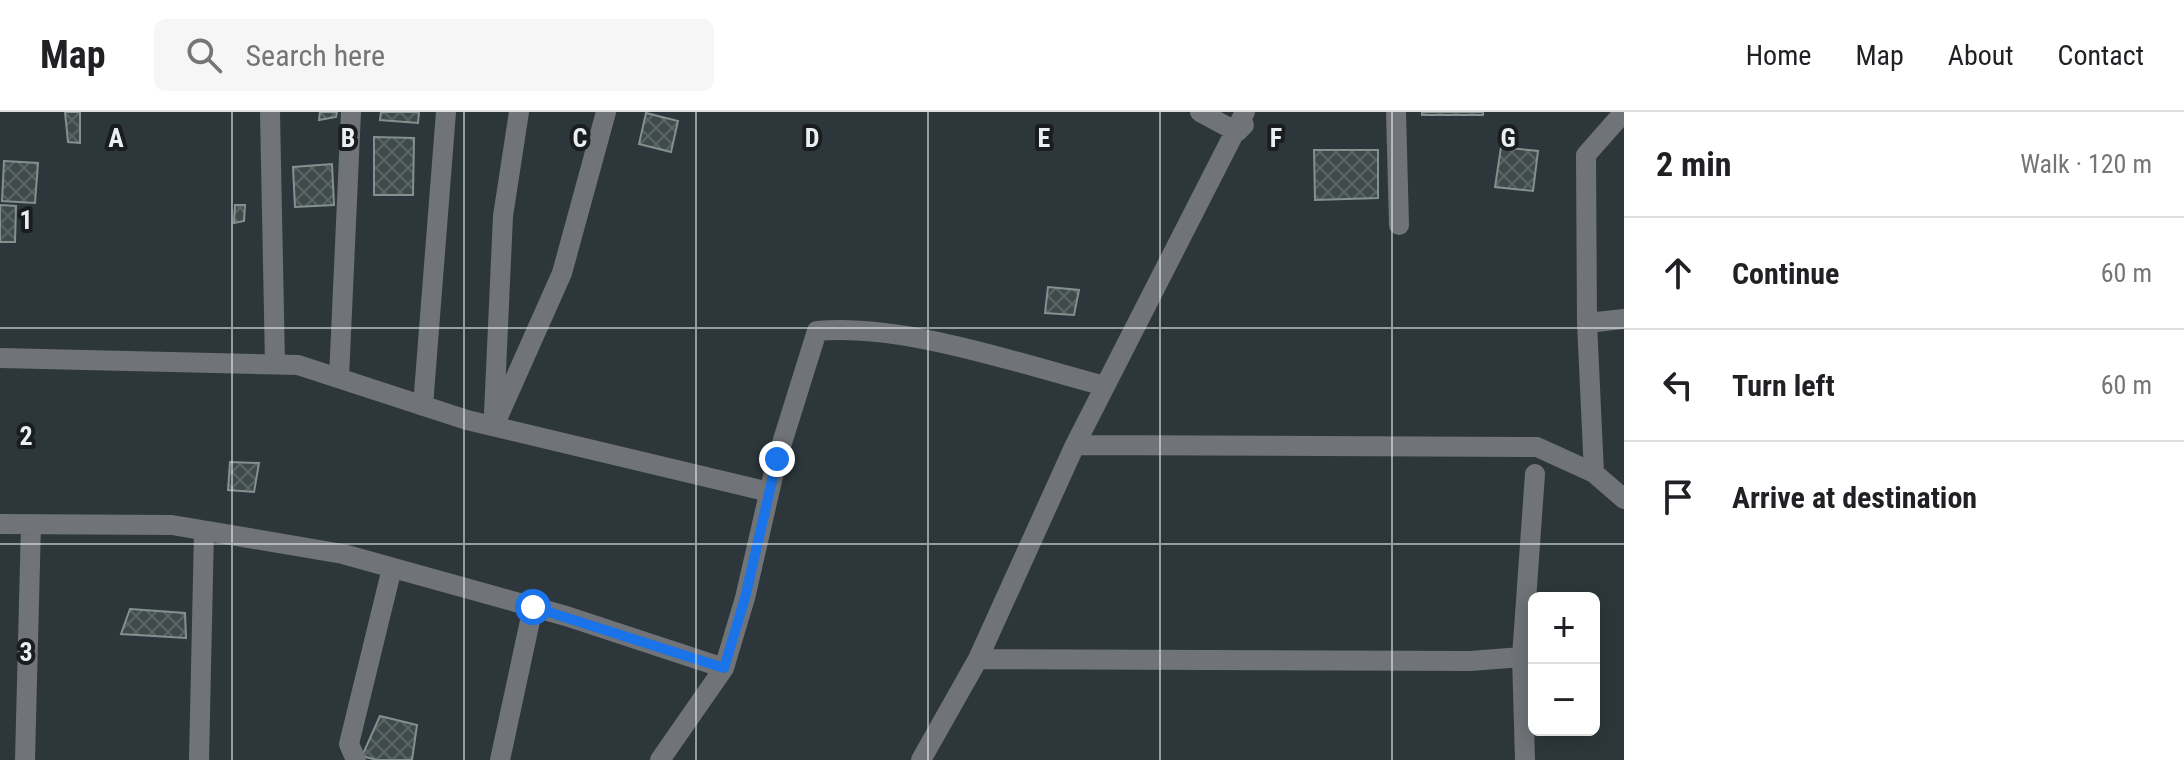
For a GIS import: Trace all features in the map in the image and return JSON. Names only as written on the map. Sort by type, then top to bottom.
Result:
[{"type":"street","points":[[270,112],[275,364]]},
{"type":"street","points":[[339,378],[351,112]]},
{"type":"street","points":[[423,406],[446,112]]},
{"type":"street","points":[[494,426],[503,216],[519,112]]},
{"type":"street","points":[[494,426],[562,273],[606,112]]},
{"type":"street","points":[[1200,112],[1237,132]]},
{"type":"street","points":[[921,760],[978,659],[1075,445],[1245,112]]},
{"type":"street","points":[[1237,132],[1258,112]]},
{"type":"street","points":[[1396,112],[1399,225]]},
{"type":"street","points":[[1594,473],[1587,323],[1586,155],[1624,112]]},
{"type":"street","points":[[1587,323],[1624,319]]},
{"type":"street","points":[[660,760],[724,668],[769,492],[817,331],[848,328],[938,344],[1105,386]]},
{"type":"street","points":[[0,358],[298,365],[494,426],[769,492]]},
{"type":"street","points":[[1075,445],[1537,447],[1594,473],[1624,499]]},
{"type":"street","points":[[1525,760],[1522,657],[1535,474]]},
{"type":"street","points":[[0,524],[172,525],[343,554],[533,607],[724,668]]},
{"type":"street","points":[[25,760],[31,524]]},
{"type":"street","points":[[199,760],[204,531]]},
{"type":"street","points":[[356,760],[349,744],[392,568]]},
{"type":"street","points":[[500,760],[533,607]]},
{"type":"street","points":[[978,659],[1470,661],[1522,657]]},
{"type":"building","points":[[65,112],[80,112],[80,143],[68,142]]},
{"type":"building","points":[[320,112],[337,112],[336,117],[319,120]]},
{"type":"building","points":[[381,112],[419,112],[418,123],[380,120]]},
{"type":"building","points":[[1422,112],[1483,112],[1483,115],[1422,115]]},
{"type":"building","points":[[646,113],[678,121],[671,152],[639,144]]},
{"type":"building","points":[[374,137],[414,138],[413,195],[374,195]]},
{"type":"building","points":[[1501,147],[1538,151],[1533,191],[1495,187]]},
{"type":"building","points":[[1314,150],[1378,150],[1378,198],[1315,200]]},
{"type":"building","points":[[4,161],[38,163],[35,203],[2,201]]},
{"type":"building","points":[[332,164],[334,205],[295,207],[293,167]]},
{"type":"building","points":[[0,205],[16,206],[15,242],[0,242]]},
{"type":"building","points":[[235,205],[245,205],[244,221],[234,223]]},
{"type":"building","points":[[1048,287],[1079,290],[1074,315],[1045,313]]},
{"type":"building","points":[[230,462],[259,463],[254,492],[228,490]]},
{"type":"building","points":[[130,609],[185,613],[186,638],[121,634]]},
{"type":"building","points":[[380,716],[417,725],[412,760],[377,760],[362,756]]},
{"type":"route","points":[[533,607],[724,668],[745,598],[777,459]]}]
